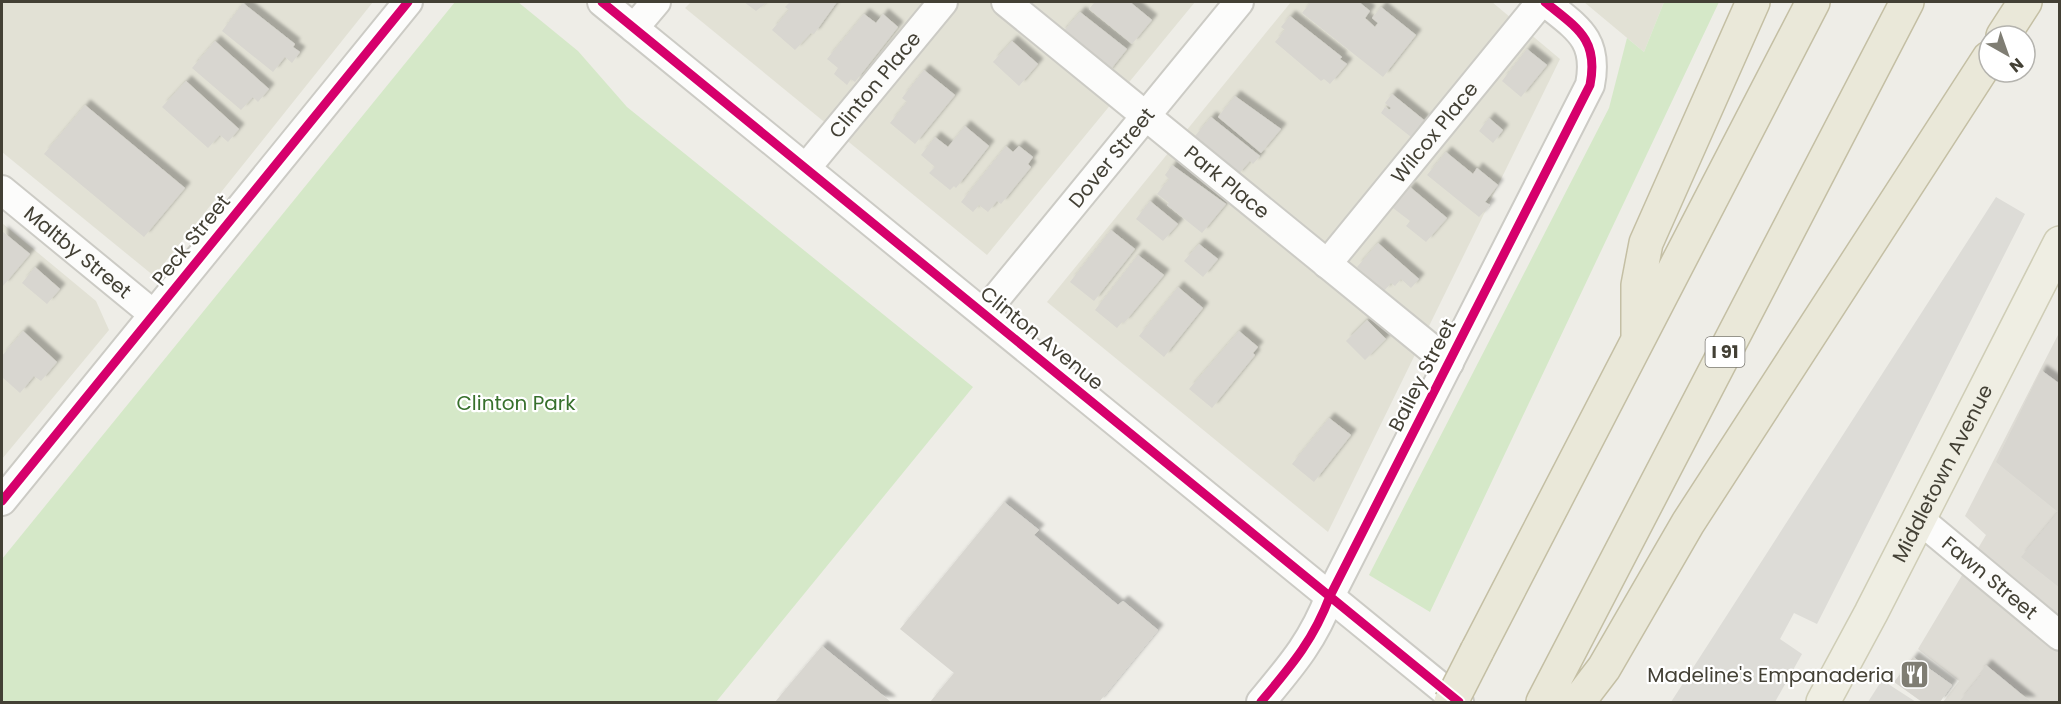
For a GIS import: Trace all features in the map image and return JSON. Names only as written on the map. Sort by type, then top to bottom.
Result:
[{"type":"highway","points":[[1638,340],[1638,285],[1646,243],[1753,2]]},
{"type":"highway","points":[[1451,702],[1813,2]]},
{"type":"highway","name":"I 91","points":[[1544,702],[1907,2]]},
{"type":"highway","points":[[2011,24],[2025,2]]},
{"type":"highway","points":[[1578,702],[1599,676],[1688,523],[1977,77]]},
{"type":"main road","name":"Middletown Avenue","points":[[1823,702],[2060,243]]},
{"type":"street","name":"Peck Street","points":[[2,501],[408,2]]},
{"type":"street","name":"Clinton Avenue","points":[[602,2],[1460,702]]},
{"type":"street","points":[[634,28],[656,2]]},
{"type":"street","name":"Clinton Place","points":[[806,168],[943,2]]},
{"type":"street","name":"Park Place","points":[[1006,2],[1449,363]]},
{"type":"street","name":"Dover Street","points":[[984,313],[1239,2]]},
{"type":"street","name":"Bailey Street","points":[[1261,702],[1307,647],[1330,596],[1590,85],[1592,54],[1580,30],[1543,2]]},
{"type":"street","name":"Wilcox Place","points":[[1327,264],[1543,2]]},
{"type":"street","name":"Maltby Street","points":[[2,190],[153,314]]},
{"type":"street","name":"Fawn Street","points":[[1919,519],[2060,636]]},
{"type":"shaded area","points":[[2,2],[373,2],[154,276],[2,152]]},
{"type":"shaded area","points":[[691,2],[1195,2],[987,255],[685,8]]},
{"type":"shaded area","points":[[1291,2],[1492,2],[1560,59],[1328,532],[1047,302]]},
{"type":"shaded area","points":[[1584,2],[1664,2],[1644,52]]},
{"type":"shaded area","points":[[1996,197],[2025,214],[1817,624],[1794,613],[1780,639],[1802,654],[1775,702],[1671,702]]},
{"type":"shaded area","points":[[2,223],[96,301],[109,330],[2,459]]},
{"type":"shaded area","points":[[2059,333],[2059,702],[1943,702],[1959,681],[1918,649],[1986,535],[1965,516]]},
{"type":"shaded area","points":[[1882,680],[1916,702],[1868,702]]},
{"type":"green space","name":"Clinton Park","points":[[455,2],[518,2],[578,51],[627,107],[973,387],[716,702],[2,702],[2,559]]},
{"type":"green space","points":[[1664,2],[1719,2],[1430,612],[1369,575],[1609,108],[1627,38],[1644,52]]},
{"type":"building","points":[[744,2],[767,2],[756,11]]},
{"type":"building","points":[[790,2],[837,2],[814,34],[811,33],[795,50],[772,30],[789,10],[785,7]]},
{"type":"building","points":[[1095,2],[1130,2],[1152,20],[1132,44],[1089,9]]},
{"type":"building","points":[[1311,2],[1359,2],[1370,11],[1365,18],[1375,27],[1378,23],[1372,18],[1381,7],[1416,35],[1383,77],[1302,13]]},
{"type":"building","points":[[243,3],[295,44],[293,47],[300,52],[292,63],[285,57],[273,72],[222,31]]},
{"type":"building","points":[[1080,12],[1127,49],[1107,74],[1061,34]]},
{"type":"building","points":[[864,14],[876,23],[883,14],[898,27],[855,82],[851,79],[847,85],[834,74],[838,68],[827,59]]},
{"type":"building","points":[[1290,16],[1342,57],[1340,59],[1347,64],[1330,84],[1324,79],[1321,81],[1275,42],[1285,30],[1281,27]]},
{"type":"building","points":[[215,41],[269,89],[258,102],[253,97],[241,110],[192,68]]},
{"type":"building","points":[[1012,41],[1038,64],[1019,86],[993,62]]},
{"type":"building","points":[[1527,49],[1547,65],[1521,97],[1502,81]]},
{"type":"building","points":[[924,70],[955,95],[915,144],[890,123],[907,102],[902,98]]},
{"type":"building","points":[[186,81],[239,129],[228,142],[220,135],[208,148],[162,107]]},
{"type":"building","points":[[1392,94],[1424,120],[1411,137],[1381,113],[1385,107],[1389,110],[1391,108],[1385,103]]},
{"type":"building","points":[[1235,96],[1281,129],[1261,153],[1218,117]]},
{"type":"building","points":[[85,105],[185,188],[144,237],[44,154]]},
{"type":"building","points":[[1211,117],[1260,156],[1253,164],[1250,161],[1237,176],[1212,155],[1214,153],[1195,136]]},
{"type":"building","points":[[1489,118],[1503,130],[1493,143],[1479,131]]},
{"type":"building","points":[[965,126],[989,146],[956,188],[954,186],[950,190],[929,173],[935,167],[921,155],[935,137],[948,147]]},
{"type":"building","points":[[1006,146],[1013,152],[1019,146],[1033,157],[1028,164],[1031,167],[1001,204],[997,201],[988,212],[979,205],[973,212],[961,202]]},
{"type":"building","points":[[1446,152],[1473,174],[1477,168],[1498,185],[1485,202],[1490,205],[1479,217],[1427,175]]},
{"type":"building","points":[[1172,165],[1226,204],[1202,233],[1157,194],[1169,179],[1165,175]]},
{"type":"building","points":[[1410,187],[1447,218],[1426,242],[1406,226],[1410,221],[1393,208]]},
{"type":"building","points":[[1150,201],[1178,224],[1163,241],[1136,219]]},
{"type":"building","points":[[1111,230],[1135,249],[1094,301],[1070,282]]},
{"type":"building","points":[[2,231],[30,254],[3,286],[2,284]]},
{"type":"building","points":[[1378,243],[1419,279],[1411,288],[1401,279],[1395,286],[1391,283],[1384,291],[1357,267]]},
{"type":"building","points":[[1199,244],[1218,259],[1203,277],[1184,261]]},
{"type":"building","points":[[1138,255],[1164,275],[1124,323],[1122,322],[1117,328],[1095,310]]},
{"type":"building","points":[[35,267],[60,289],[47,304],[22,283]]},
{"type":"building","points":[[1178,287],[1203,308],[1164,357],[1139,336]]},
{"type":"building","points":[[1367,320],[1386,339],[1365,360],[1346,341]]},
{"type":"building","points":[[23,331],[57,362],[41,381],[34,376],[20,393],[2,377],[2,356]]},
{"type":"building","points":[[1239,331],[1258,347],[1253,353],[1255,355],[1212,408],[1189,389]]},
{"type":"building","points":[[2041,370],[2060,384],[2060,588],[2021,557],[2058,512],[1996,462]]},
{"type":"building","points":[[1329,418],[1351,435],[1314,482],[1292,464]]},
{"type":"building","points":[[1004,502],[1039,530],[1034,535],[1118,605],[1123,601],[1158,630],[1099,702],[930,702],[954,673],[900,629]]},
{"type":"building","points":[[822,646],[891,702],[775,702]]},
{"type":"building","points":[[1913,657],[1952,685],[1940,702],[1922,702],[1894,682]]},
{"type":"building","points":[[1986,665],[2031,702],[1959,702],[1981,675],[1979,674]]},
{"type":"cycle path","points":[[2,501],[408,2]]},
{"type":"cycle path","points":[[602,2],[1459,702]]},
{"type":"cycle path","points":[[1261,702],[1292,665],[1309,640],[1590,85],[1592,69],[1588,45],[1576,28],[1545,2]]},
{"type":"place","name":"Madeline's Empanaderia","points":[[1915,675]]}]
